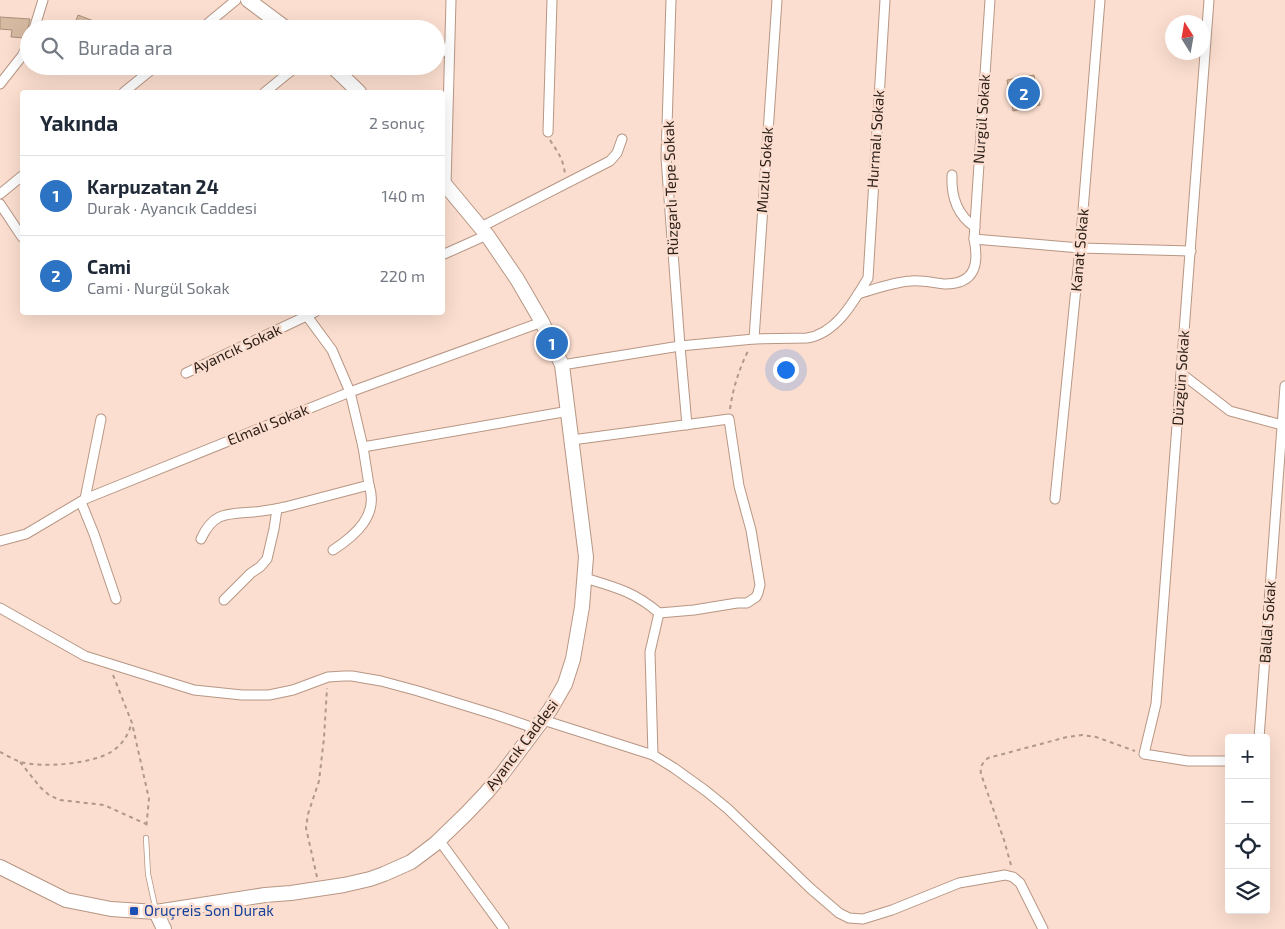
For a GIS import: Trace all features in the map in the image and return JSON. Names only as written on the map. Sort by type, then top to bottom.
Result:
[{"type":"street","points":[[37,20],[43,0]]},
{"type":"street","points":[[212,20],[236,0]]},
{"type":"street","points":[[248,0],[275,20]]},
{"type":"street","points":[[445,156],[450,0]]},
{"type":"street","points":[[548,132],[552,0]]},
{"type":"street","name":"Rüzgarlı Tepe Sokak","points":[[671,0],[666,158],[687,424]]},
{"type":"street","name":"Muzlu Sokak","points":[[754,339],[777,0]]},
{"type":"street","name":"Hurmalı Sokak","points":[[858,294],[868,278],[885,0]]},
{"type":"street","name":"Nurgül Sokak","points":[[858,294],[910,281],[955,283],[970,276],[974,270],[976,257],[974,239],[990,0]]},
{"type":"street","name":"Kanat Sokak","points":[[1056,499],[1080,248],[1100,0]]},
{"type":"street","name":"Düzgün Sokak","points":[[1144,754],[1156,704],[1209,0]]},
{"type":"street","points":[[445,49],[449,46]]},
{"type":"street","points":[[0,84],[20,59]]},
{"type":"street","points":[[126,90],[145,75]]},
{"type":"street","points":[[267,90],[286,75]]},
{"type":"street","points":[[341,75],[357,90]]},
{"type":"street","points":[[445,253],[565,184],[610,161],[622,139]]},
{"type":"street","points":[[952,175],[952,194],[957,208],[964,219],[975,227]]},
{"type":"street","points":[[0,194],[20,178]]},
{"type":"street","name":"Ayancık Caddesi","points":[[0,866],[66,900],[111,909],[156,912],[344,885],[384,874],[411,862],[439,840],[466,814],[491,787],[540,724],[558,697],[570,670],[579,628],[586,556],[562,365],[542,322],[517,279],[484,231],[445,184]]},
{"type":"street","points":[[0,204],[20,234]]},
{"type":"street","points":[[974,239],[1080,248],[1191,251]]},
{"type":"street","points":[[562,365],[680,346],[754,339],[807,338],[819,335],[832,327],[858,294]]},
{"type":"street","name":"Ayancık Sokak","points":[[186,373],[307,315]]},
{"type":"street","points":[[310,315],[332,350],[350,392],[363,447],[372,500],[366,519],[349,538],[332,550]]},
{"type":"street","name":"Elmalı Sokak","points":[[0,541],[26,534],[83,501],[350,392],[542,322]]},
{"type":"street","points":[[1182,374],[1230,411],[1282,424]]},
{"type":"street","name":"Ballal Sokak","points":[[1259,734],[1285,386]]},
{"type":"street","points":[[363,447],[569,411]]},
{"type":"street","points":[[101,419],[83,501],[116,598]]},
{"type":"street","points":[[572,440],[729,419],[738,486],[751,530],[760,585],[758,593],[747,603],[659,613],[649,604],[628,592],[585,578]]},
{"type":"street","points":[[201,539],[209,525],[221,516],[235,512],[277,509],[370,485]]},
{"type":"street","points":[[224,600],[267,559],[277,509]]},
{"type":"street","points":[[0,608],[84,656],[194,690],[256,696],[283,692],[328,678],[352,676],[381,681],[653,755],[690,779],[728,809],[810,888],[839,913],[849,918],[863,919],[960,884],[1005,875],[1013,877],[1020,883],[1044,929]]},
{"type":"street","points":[[653,755],[650,652],[659,613]]},
{"type":"street","points":[[1144,754],[1188,761],[1225,761]]},
{"type":"street","points":[[439,840],[504,929]]},
{"type":"street","points":[[156,912],[164,929]]},
{"type":"lane","points":[[146,838],[148,874],[156,912]]},
{"type":"path","points":[[548,132],[550,140],[559,152],[562,160],[565,184]]},
{"type":"path","points":[[729,419],[734,386],[754,339]]},
{"type":"path","points":[[108,664],[132,722],[149,798],[146,838]]},
{"type":"path","points":[[320,889],[306,828],[308,814],[319,781],[328,678]]},
{"type":"path","points":[[0,752],[20,762],[34,764],[59,764],[98,758],[112,752],[122,743],[127,736],[132,722]]},
{"type":"path","points":[[1013,877],[1004,840],[981,774],[980,768],[984,761],[988,758],[1066,737],[1082,735],[1096,737],[1144,754]]},
{"type":"path","points":[[20,762],[49,795],[60,800],[104,805],[146,824]]},
{"type":"building","points":[[78,15],[91,20],[76,20]]},
{"type":"building","points":[[0,17],[30,19],[20,20],[20,38],[11,37],[12,30],[0,29]]},
{"type":"building","points":[[1034,75],[1040,105],[1013,111],[1007,80]]},
{"type":"place","name":"Cami","points":[[1024,93]]},
{"type":"place","name":"Karpuzatan 24","points":[[552,343]]},
{"type":"place","name":"Oruçreis Son Durak","points":[[134,911]]}]
